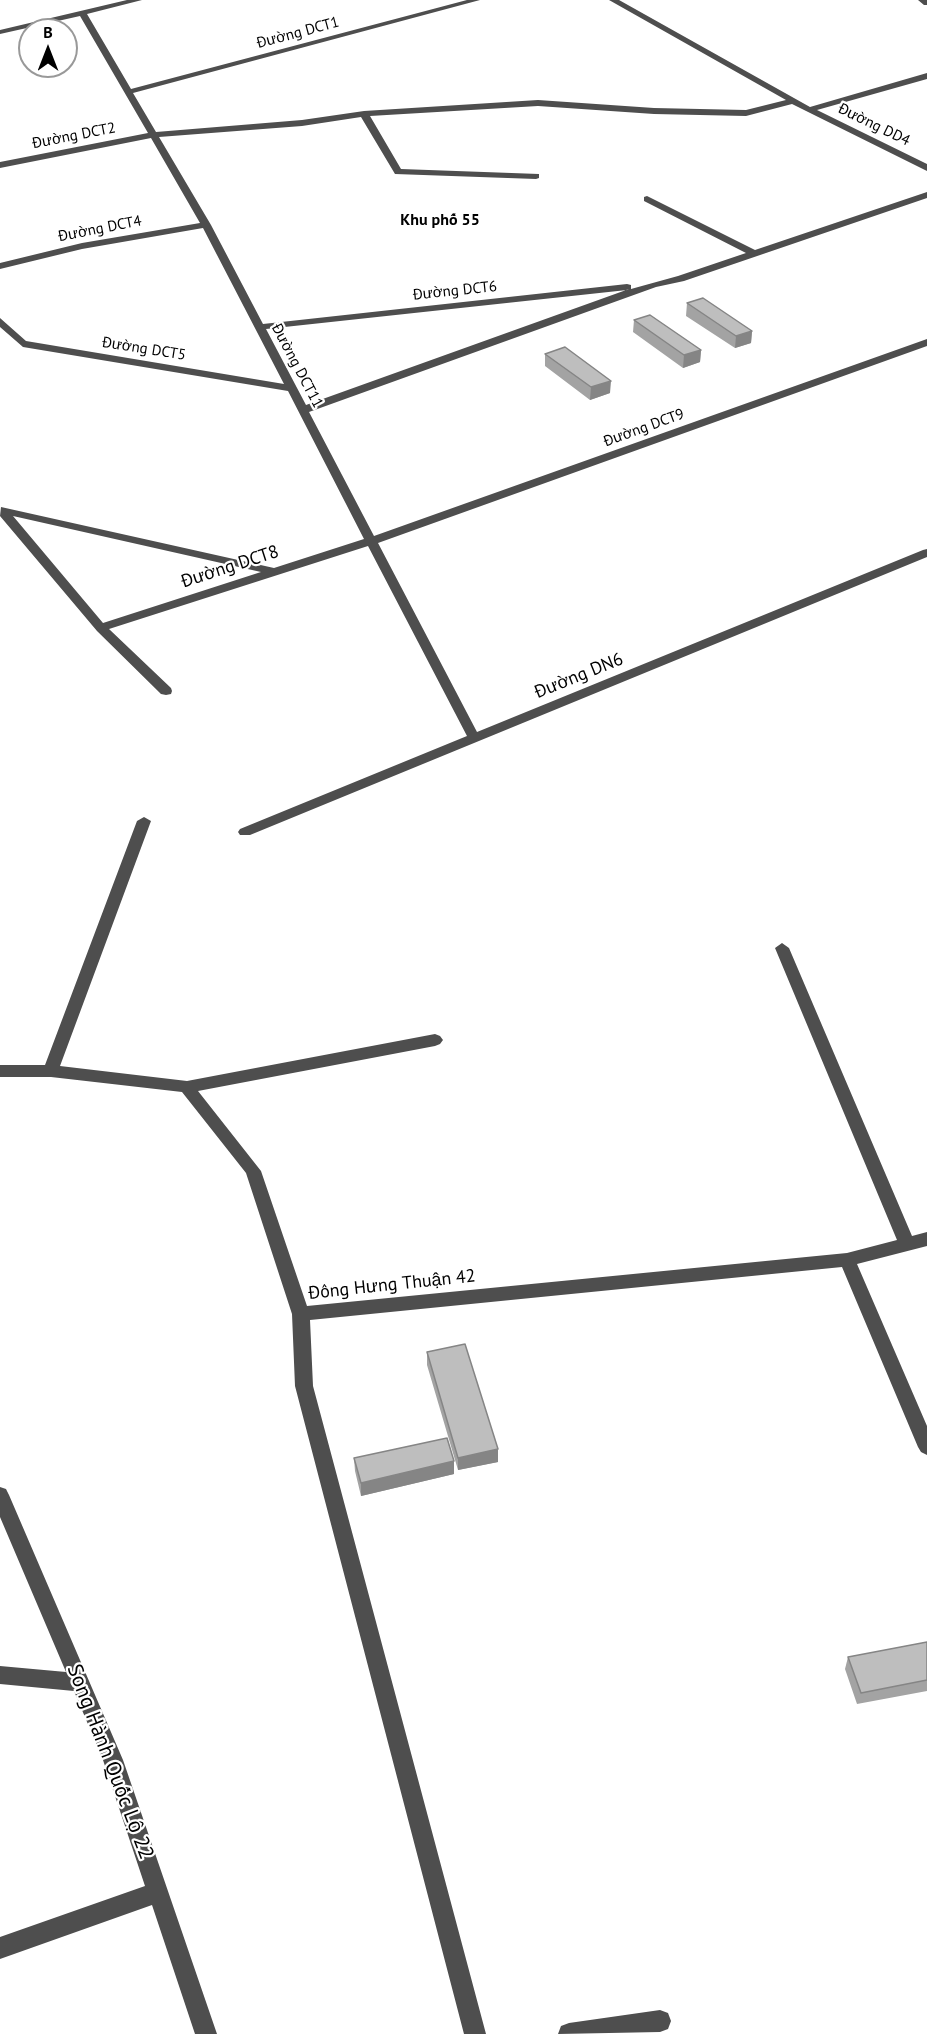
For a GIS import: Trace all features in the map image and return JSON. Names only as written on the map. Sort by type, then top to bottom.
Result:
[{"type":"street","points":[[100,0],[109,7]]},
{"type":"street","points":[[0,32],[138,0]]},
{"type":"street","name":"Đường DCT1","points":[[128,92],[476,0]]},
{"type":"street","name":"Đường DD4","points":[[614,0],[809,110],[927,168]]},
{"type":"street","points":[[922,0],[927,3]]},
{"type":"street","name":"Đường DCT11","points":[[82,13],[206,225],[474,738]]},
{"type":"street","points":[[809,110],[927,76]]},
{"type":"street","name":"Đường DCT2","points":[[0,165],[154,135],[302,123],[364,114],[538,103],[654,111],[746,113],[794,101]]},
{"type":"street","points":[[364,114],[398,172],[536,176]]},
{"type":"street","points":[[303,410],[654,284],[680,279],[927,195]]},
{"type":"street","points":[[648,199],[754,253]]},
{"type":"street","name":"Đường DCT4","points":[[0,266],[82,246],[206,225]]},
{"type":"street","name":"Đường DCT6","points":[[259,327],[654,284]]},
{"type":"street","name":"Đường DCT5","points":[[0,321],[23,344],[292,389]]},
{"type":"street","name":"Đường DCT9","points":[[371,542],[927,342]]},
{"type":"street","points":[[1,510],[275,572]]},
{"type":"street","points":[[1,510],[101,628],[166,691]]},
{"type":"street","name":"Đường DCT8","points":[[101,628],[371,542]]},
{"type":"street","name":"Đường DN6","points":[[245,832],[927,553]]},
{"type":"street","points":[[51,1071],[144,821]]},
{"type":"street","points":[[782,948],[907,1244]]},
{"type":"street","points":[[0,1071],[51,1071],[187,1087],[435,1040]]},
{"type":"street","name":"Đông Hưng Thuận 42","points":[[187,1087],[253,1171],[301,1314],[847,1260],[927,1239]]},
{"type":"street","points":[[847,1260],[927,1448]]},
{"type":"street","points":[[301,1314],[304,1386],[475,2034]]},
{"type":"street","name":"Song Hành Quốc Lộ 22","points":[[0,1495],[113,1760],[206,2034]]},
{"type":"street","points":[[0,1675],[80,1682]]},
{"type":"street","points":[[0,1948],[158,1892]]},
{"type":"street","points":[[569,2034],[660,2020]]},
{"type":"building","points":[[703,298],[752,331],[736,336],[687,303]]},
{"type":"building","points":[[650,315],[701,350],[684,355],[634,320]]},
{"type":"building","points":[[565,347],[611,381],[591,387],[545,354]]},
{"type":"building","points":[[465,1344],[498,1449],[458,1458],[427,1352]]},
{"type":"building","points":[[447,1438],[454,1461],[361,1483],[354,1458]]},
{"type":"building","points":[[927,1642],[927,1680],[861,1693],[848,1657]]},
{"type":"district","name":"Khu phố 55","points":[[440,220]]}]
